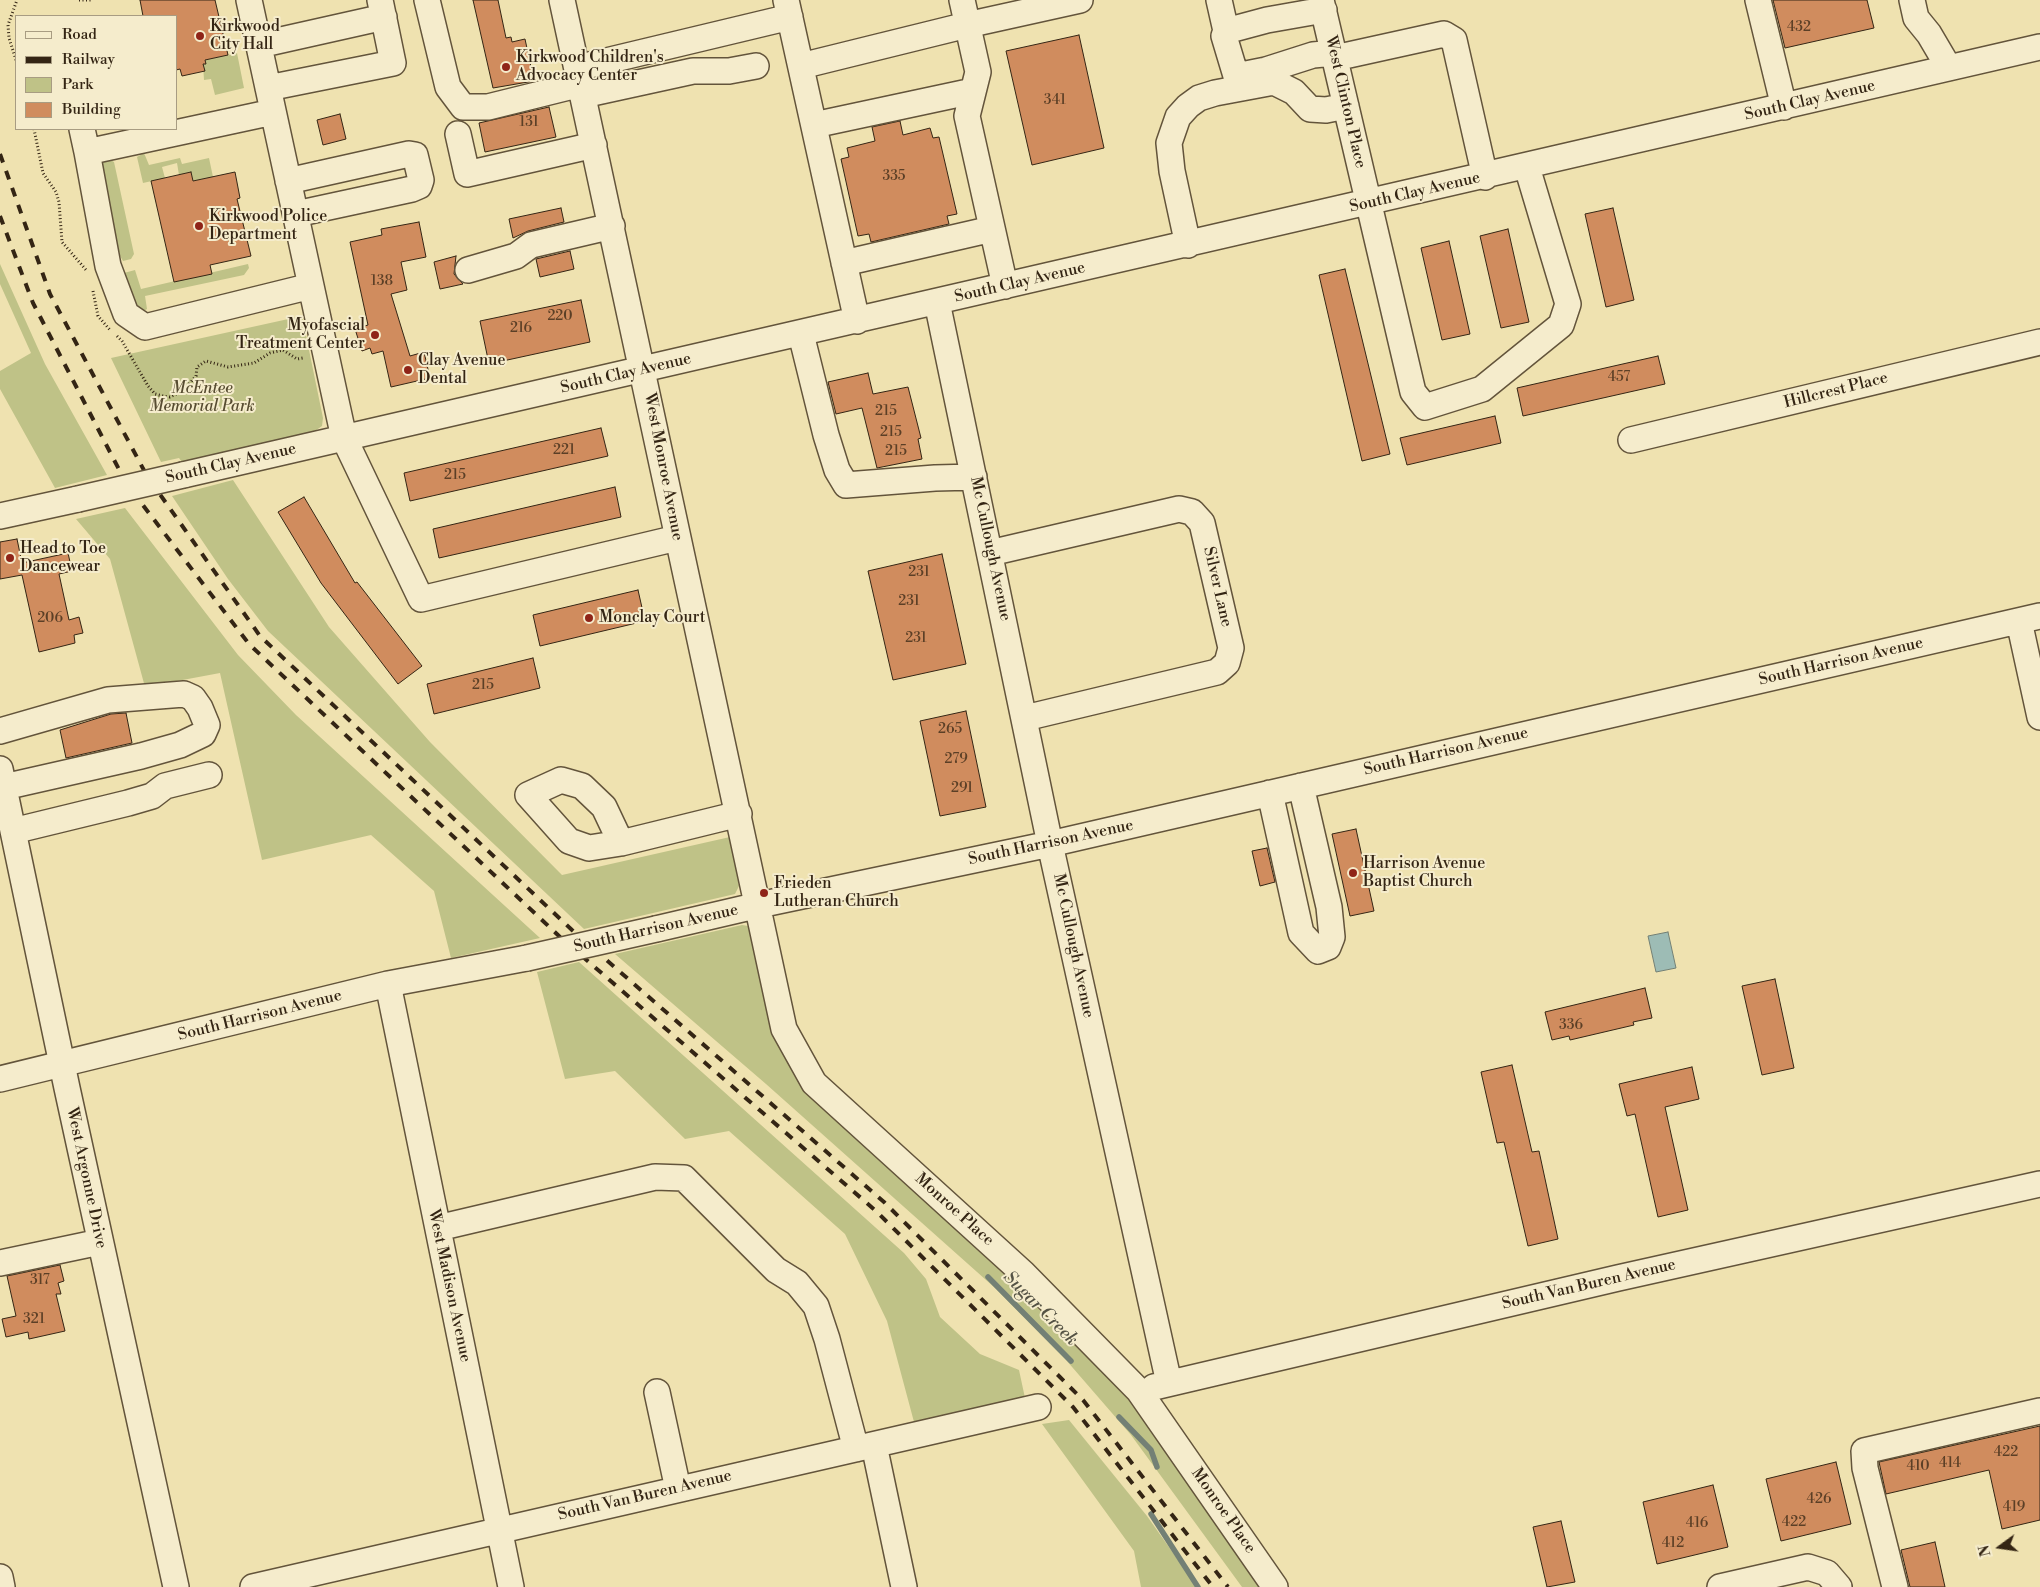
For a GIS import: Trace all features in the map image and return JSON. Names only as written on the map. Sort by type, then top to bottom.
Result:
[{"type":"street","points":[[251,0],[259,45],[344,438],[421,599],[677,538]]},
{"type":"street","points":[[427,0],[448,87],[463,107],[488,107],[580,82],[790,5],[801,66],[857,320]]},
{"type":"street","name":"West Monroe Avenue","points":[[562,0],[643,370],[677,538],[759,905]]},
{"type":"street","points":[[962,0],[978,72],[967,116],[1005,286]]},
{"type":"street","points":[[801,66],[967,25],[1080,0]]},
{"type":"street","points":[[1219,0],[1226,31],[1224,36],[1236,76],[1266,70],[1314,55],[1334,56],[1444,34],[1454,40],[1485,176]]},
{"type":"street","points":[[1758,0],[1784,107]]},
{"type":"street","points":[[1912,0],[1916,18],[1929,34],[1950,68]]},
{"type":"street","points":[[1226,31],[1322,5]]},
{"type":"street","name":"West Clinton Place","points":[[1322,5],[1413,392],[1425,407],[1482,390],[1560,325],[1568,304],[1527,167]]},
{"type":"street","points":[[178,123],[271,100],[393,63],[382,9],[259,45]]},
{"type":"street","name":"South Clay Avenue","points":[[0,516],[1369,204],[2040,48]]},
{"type":"street","points":[[580,82],[694,71],[729,71],[756,66]]},
{"type":"street","points":[[1188,245],[1172,171],[1169,143],[1178,117],[1188,106],[1198,98],[1215,93],[1274,82],[1294,92],[1310,109],[1326,110],[1346,106]]},
{"type":"street","points":[[814,125],[973,91]]},
{"type":"street","points":[[148,130],[123,136],[84,140],[108,266],[126,314],[145,327],[311,286]]},
{"type":"street","points":[[458,134],[467,174],[594,145]]},
{"type":"street","points":[[288,181],[409,154],[415,155],[421,180],[419,186],[296,214]]},
{"type":"street","points":[[468,270],[516,256],[531,245],[612,226]]},
{"type":"street","points":[[844,263],[992,230]]},
{"type":"street","name":"Mc Cullough Avenue","points":[[937,302],[1050,844],[1170,1383]]},
{"type":"street","points":[[801,334],[826,435],[837,470],[846,486],[935,478],[974,477]]},
{"type":"street","name":"Hillcrest Place","points":[[1631,440],[2040,342]]},
{"type":"street","name":"Silver Lane","points":[[990,553],[1179,508],[1192,512],[1202,523],[1231,648],[1227,662],[1217,672],[1025,718]]},
{"type":"street","points":[[2029,618],[2040,717]]},
{"type":"street","name":"South Harrison Avenue","points":[[0,1080],[388,984],[527,958],[759,905],[1050,844],[2029,618]]},
{"type":"street","points":[[0,731],[70,708],[108,700],[184,694],[193,698],[200,708],[207,725],[203,734],[180,745],[141,756],[2,778]]},
{"type":"street","points":[[13,831],[128,804],[152,796],[165,786],[209,775]]},
{"type":"street","name":"West Argonne Drive","points":[[2,778],[13,831],[10,865],[62,1065],[176,1587]]},
{"type":"street","points":[[1270,793],[1301,933],[1318,951],[1328,947],[1332,937],[1329,907],[1301,786]]},
{"type":"street","points":[[621,843],[739,814]]},
{"type":"street","name":"Monroe Place","points":[[759,905],[784,1029],[814,1083],[1023,1273],[1139,1391],[1275,1587]]},
{"type":"street","name":"West Madison Avenue","points":[[388,984],[511,1587]]},
{"type":"street","points":[[438,1228],[655,1178],[684,1178],[776,1270],[797,1283],[816,1306],[865,1447],[904,1587]]},
{"type":"street","name":"South Van Buren Avenue","points":[[1139,1391],[1618,1278],[2040,1184]]},
{"type":"street","points":[[0,1263],[100,1242]]},
{"type":"street","points":[[657,1392],[678,1489]]},
{"type":"street","name":"South Van Buren Avenue","points":[[253,1587],[499,1529],[1038,1408]]},
{"type":"street","points":[[1895,1587],[1865,1468],[1864,1451],[2040,1411]]},
{"type":"street","points":[[1720,1587],[1808,1567],[1827,1573],[1839,1587]]},
{"type":"street","points":[[0,1577],[2,1587]]},
{"type":"path","points":[[15,57],[9,38],[8,25],[17,0]]},
{"type":"path","points":[[79,0],[92,0]]},
{"type":"green space","points":[[237,53],[244,88],[215,95],[211,79],[204,80],[203,64],[206,63],[205,60]]},
{"type":"green space","points":[[144,153],[149,165],[180,158],[182,164],[209,158],[213,177],[193,181],[191,172],[179,175],[177,163],[162,167],[165,178],[143,183],[137,157]]},
{"type":"green space","points":[[109,159],[114,162],[134,254],[131,259],[123,261],[120,256],[100,165],[102,161]]},
{"type":"green space","points":[[0,264],[45,364],[107,475],[55,488],[0,389],[0,371],[31,353],[0,284]]},
{"type":"green space","points":[[248,264],[249,268],[244,275],[145,296],[147,309],[144,311],[140,310],[129,295],[124,273],[135,270],[141,289]]},
{"type":"green space","name":"McEntee Memorial Park","points":[[302,316],[323,418],[322,426],[315,431],[184,465],[179,458],[161,462],[111,358]]},
{"type":"green space","points":[[233,480],[329,627],[430,742],[562,875],[730,837],[739,886],[735,894],[584,929],[268,631],[228,579],[172,496]]},
{"type":"green space","points":[[125,508],[238,655],[296,715],[540,938],[451,958],[434,891],[371,835],[262,860],[220,673],[145,687],[110,559],[76,519]]},
{"type":"green space","points":[[742,925],[748,926],[751,931],[778,1043],[799,1078],[1041,1306],[1137,1409],[1261,1587],[1242,1587],[1131,1435],[1066,1360],[995,1288],[766,1084],[615,954]]},
{"type":"green space","points":[[579,962],[904,1253],[926,1279],[940,1317],[980,1354],[1019,1370],[1025,1398],[914,1422],[887,1321],[845,1234],[729,1131],[685,1139],[615,1071],[565,1079],[537,972]]},
{"type":"green space","points":[[1069,1420],[1147,1516],[1197,1587],[1141,1587],[1134,1551],[1042,1424]]},
{"type":"water","points":[[1668,932],[1676,968],[1656,972],[1648,936]]},
{"type":"building","name":"Kirkwood City Hall","points":[[140,0],[215,0],[228,55],[205,60],[206,64],[203,64],[205,71],[182,76],[180,69],[178,70],[178,15],[143,15]]},
{"type":"building","name":"Kirkwood Children's Advocacy Center","points":[[473,0],[498,0],[506,38],[511,37],[512,42],[525,39],[534,81],[493,88]]},
{"type":"building","points":[[1773,0],[1867,0],[1874,28],[1785,48]]},
{"type":"building","points":[[1079,35],[1104,148],[1032,165],[1006,51]]},
{"type":"building","points":[[549,107],[556,137],[485,152],[479,123]]},
{"type":"building","points":[[340,114],[346,139],[323,145],[317,120]]},
{"type":"building","points":[[900,121],[903,135],[930,128],[933,138],[939,137],[957,214],[947,216],[949,224],[871,242],[869,234],[858,236],[841,159],[849,157],[847,148],[875,141],[872,127]]},
{"type":"building","name":"Kirkwood Police Department","points":[[191,172],[193,181],[235,172],[240,198],[237,199],[251,256],[210,265],[212,274],[174,282],[151,181]]},
{"type":"building","points":[[561,208],[564,222],[528,231],[513,238],[509,219]]},
{"type":"building","points":[[1613,208],[1634,300],[1606,307],[1585,214]]},
{"type":"building","points":[[419,222],[426,257],[401,262],[407,290],[391,294],[410,356],[424,352],[430,378],[391,387],[383,351],[372,354],[370,348],[362,351],[355,329],[368,325],[350,242],[382,235],[381,229]]},
{"type":"building","points":[[1508,229],[1529,322],[1501,328],[1480,236]]},
{"type":"building","points":[[1449,241],[1470,334],[1442,340],[1421,248]]},
{"type":"building","points":[[570,251],[574,269],[540,277],[536,259]]},
{"type":"building","points":[[456,256],[454,274],[463,284],[440,289],[434,262]]},
{"type":"building","points":[[1345,269],[1390,454],[1362,461],[1319,275]]},
{"type":"building","points":[[581,300],[590,342],[489,364],[480,321]]},
{"type":"building","points":[[1658,356],[1665,384],[1523,416],[1517,388]]},
{"type":"building","points":[[868,373],[873,394],[908,387],[921,438],[918,439],[922,459],[877,468],[862,408],[836,414],[828,382]]},
{"type":"building","points":[[1495,416],[1501,443],[1407,465],[1400,438]]},
{"type":"building","points":[[601,428],[608,456],[410,501],[404,473]]},
{"type":"building","points":[[615,487],[621,517],[439,558],[433,529]]},
{"type":"building","points":[[304,497],[355,583],[357,582],[422,666],[398,684],[321,583],[278,512]]},
{"type":"building","points":[[17,539],[22,563],[68,553],[72,571],[59,574],[69,620],[79,617],[83,633],[74,635],[75,643],[39,652],[22,575],[0,579],[0,542]]},
{"type":"building","points":[[942,554],[966,664],[893,680],[868,571]]},
{"type":"building","name":"Monclay Court","points":[[638,590],[645,621],[540,646],[533,615]]},
{"type":"building","points":[[533,658],[540,688],[434,714],[427,684]]},
{"type":"building","points":[[966,711],[986,807],[940,816],[920,721]]},
{"type":"building","points":[[126,713],[132,743],[66,758],[60,730],[111,714]]},
{"type":"building","name":"Harrison Avenue Baptist Church","points":[[1356,829],[1374,911],[1350,916],[1332,834]]},
{"type":"building","points":[[1267,848],[1275,882],[1260,886],[1252,851]]},
{"type":"building","points":[[1775,979],[1794,1068],[1762,1075],[1742,986]]},
{"type":"building","points":[[1645,988],[1652,1018],[1633,1022],[1634,1025],[1570,1040],[1569,1036],[1552,1040],[1545,1012]]},
{"type":"building","points":[[1512,1065],[1532,1152],[1539,1151],[1558,1239],[1528,1246],[1504,1142],[1497,1143],[1481,1072]]},
{"type":"building","points":[[1692,1067],[1699,1099],[1665,1107],[1688,1210],[1658,1217],[1635,1114],[1627,1116],[1619,1084]]},
{"type":"building","points":[[60,1265],[64,1281],[58,1283],[61,1294],[56,1294],[65,1331],[29,1339],[28,1332],[6,1337],[2,1319],[16,1316],[7,1276]]},
{"type":"building","points":[[2040,1426],[2040,1520],[2002,1529],[1989,1470],[1886,1494],[1879,1462]]},
{"type":"building","points":[[1836,1462],[1851,1524],[1781,1541],[1766,1479]]},
{"type":"building","points":[[1713,1485],[1728,1547],[1657,1564],[1643,1502]]},
{"type":"building","points":[[1561,1521],[1575,1582],[1547,1587],[1533,1527]]},
{"type":"building","points":[[1935,1542],[1945,1587],[1910,1587],[1901,1550]]},
{"type":"waterway","name":"Sugar Creek","points":[[988,1277],[1071,1361]]},
{"type":"waterway","name":"Sugar Creek","points":[[1119,1417],[1151,1450],[1157,1467]]},
{"type":"waterway","name":"Sugar Creek","points":[[1151,1514],[1198,1587]]},
{"type":"railway","points":[[0,154],[50,294],[147,476],[260,636],[572,930],[884,1202],[1083,1400],[1228,1587]]},
{"type":"railway","points":[[0,216],[33,303],[126,483],[249,644],[560,937],[876,1211],[1073,1407],[1213,1587]]},
{"type":"place","name":"Kirkwood City Hall","points":[[200,36]]},
{"type":"place","name":"Kirkwood Children's Advocacy Center","points":[[506,67]]},
{"type":"place","name":"Kirkwood Police Department","points":[[199,226]]},
{"type":"place","name":"Myofascial Treatment Center","points":[[375,335]]},
{"type":"place","name":"Clay Avenue Dental","points":[[408,370]]},
{"type":"place","name":"Head to Toe Dancewear","points":[[10,558]]},
{"type":"place","name":"Monclay Court","points":[[589,618]]},
{"type":"place","name":"Harrison Avenue Baptist Church","points":[[1353,873]]},
{"type":"place","name":"Frieden Lutheran Church","points":[[764,893]]}]
